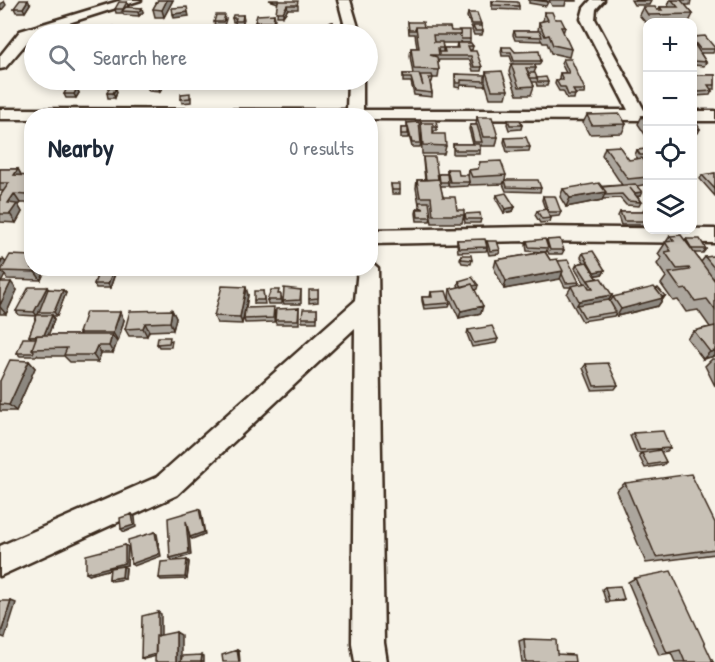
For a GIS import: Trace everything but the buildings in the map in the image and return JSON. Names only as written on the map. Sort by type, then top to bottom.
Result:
[{"type":"street","points":[[57,24],[135,0]]},
{"type":"street","points":[[344,0],[351,24]]},
{"type":"street","points":[[378,115],[643,116],[588,19],[590,8],[598,0]]},
{"type":"street","points":[[0,65],[24,35]]},
{"type":"street","points":[[355,90],[355,108]]},
{"type":"street","points":[[0,114],[24,114]]},
{"type":"street","points":[[697,116],[715,116]]},
{"type":"street","points":[[378,237],[531,234],[715,236]]},
{"type":"street","points":[[368,276],[368,643],[371,662]]},
{"type":"street","points":[[3,562],[168,486],[366,304]]}]
